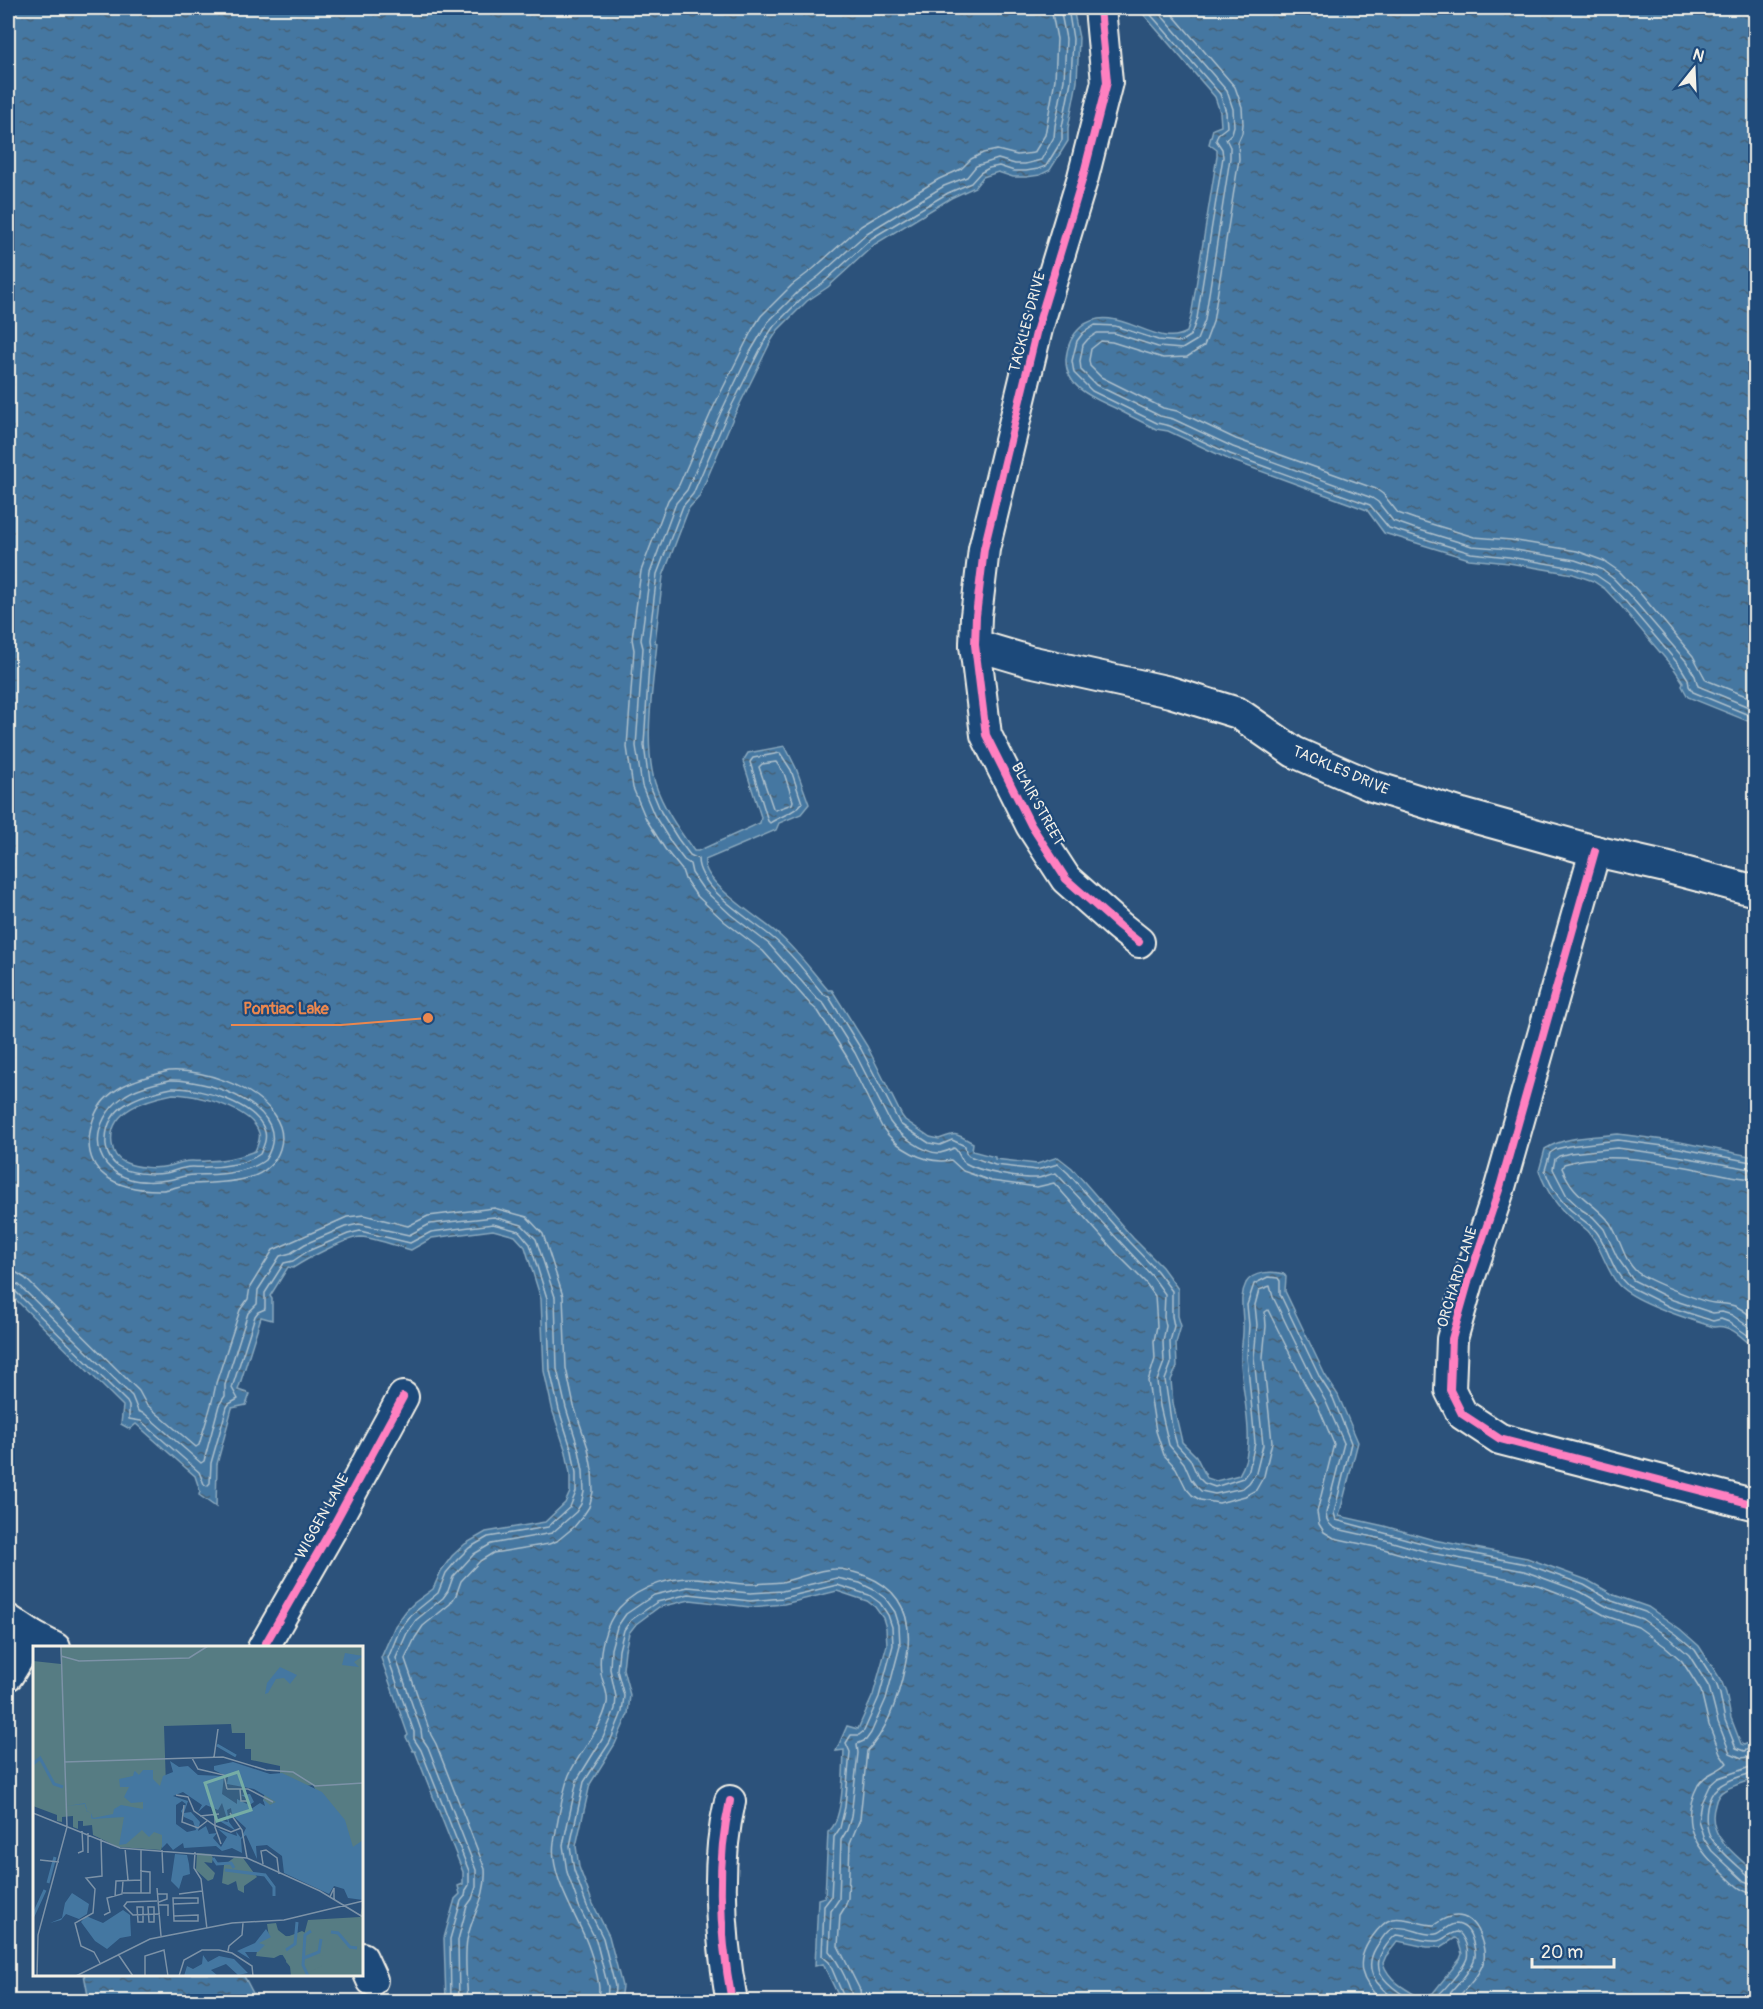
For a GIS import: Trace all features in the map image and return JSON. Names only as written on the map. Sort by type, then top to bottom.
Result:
[{"type":"street","name":"TACKLES DRIVE","points":[[1100,8],[1107,82],[1083,177],[1037,329],[984,549],[975,645],[1029,661],[1170,692],[1238,713],[1294,752],[1372,786],[1595,851],[1755,891]]},
{"type":"street","name":"BLAIR STREET","points":[[975,645],[987,735],[1031,825],[1066,879],[1139,942]]},
{"type":"street","name":"ORCHARD LANE","points":[[1595,851],[1500,1187],[1452,1338],[1450,1390],[1462,1414],[1500,1439],[1755,1505]]},
{"type":"street","name":"WIGGEN LANE","points":[[264,1646],[332,1528],[403,1397]]},
{"type":"street","points":[[8,1620],[44,1642]]},
{"type":"street","points":[[8,1675],[33,1652]]},
{"type":"street","points":[[730,1801],[723,1831],[721,1883],[725,1965],[732,2001]]},
{"type":"water","points":[[8,8],[1073,8],[1079,38],[1077,82],[1068,128],[1068,141],[1050,170],[1040,175],[1026,177],[1013,177],[998,172],[983,177],[975,187],[951,198],[875,244],[828,287],[807,301],[778,330],[771,341],[733,418],[699,497],[689,508],[663,576],[655,642],[657,643],[649,732],[651,767],[655,783],[672,818],[694,851],[698,851],[760,823],[761,817],[743,761],[748,753],[785,746],[809,804],[801,814],[779,823],[776,830],[705,860],[706,869],[722,890],[785,940],[828,990],[832,990],[867,1046],[905,1120],[930,1137],[939,1139],[959,1135],[973,1143],[972,1151],[995,1157],[995,1159],[1037,1164],[1058,1157],[1072,1168],[1133,1238],[1162,1267],[1178,1289],[1178,1316],[1181,1326],[1176,1343],[1177,1367],[1171,1380],[1173,1403],[1182,1442],[1196,1456],[1207,1478],[1216,1481],[1239,1475],[1248,1448],[1241,1371],[1244,1288],[1249,1279],[1258,1274],[1274,1272],[1284,1274],[1286,1277],[1285,1291],[1325,1375],[1338,1395],[1358,1442],[1339,1516],[1434,1540],[1527,1558],[1587,1580],[1614,1595],[1648,1607],[1680,1629],[1699,1646],[1721,1680],[1741,1744],[1755,1740],[1755,1778],[1721,1793],[1716,1801],[1713,1816],[1718,1835],[1731,1851],[1755,1873],[1755,2001],[841,2001],[823,1964],[815,1966],[818,1899],[825,1897],[828,1832],[837,1817],[842,1794],[844,1750],[836,1751],[847,1726],[858,1729],[873,1695],[887,1645],[883,1618],[875,1607],[867,1601],[837,1591],[784,1604],[750,1607],[690,1600],[659,1607],[636,1624],[629,1633],[623,1669],[630,1695],[628,1714],[615,1744],[590,1784],[576,1846],[579,1867],[593,1904],[609,1936],[622,1986],[620,2001],[446,2001],[444,1938],[455,1899],[460,1894],[458,1886],[463,1884],[463,1872],[415,1751],[406,1737],[408,1735],[381,1658],[395,1626],[406,1611],[433,1589],[441,1571],[465,1544],[486,1532],[545,1522],[565,1503],[570,1492],[570,1473],[566,1452],[553,1412],[544,1371],[541,1299],[525,1247],[515,1236],[493,1230],[432,1238],[411,1250],[361,1237],[336,1245],[293,1268],[288,1267],[270,1296],[272,1320],[261,1317],[238,1390],[250,1394],[246,1405],[232,1408],[217,1464],[216,1507],[199,1495],[200,1491],[195,1476],[136,1424],[130,1429],[121,1424],[123,1406],[8,1292]],"holes":[[[173,1094],[222,1104],[246,1116],[259,1133],[255,1151],[225,1159],[186,1161],[158,1167],[135,1166],[119,1159],[112,1144],[112,1132],[116,1123],[131,1108],[152,1099]],[[1455,1938],[1458,1940],[1462,1954],[1460,1959],[1433,1993],[1421,1998],[1393,1980],[1383,1963],[1398,1941],[1426,1947],[1441,1947]]]},
{"type":"water","points":[[1138,8],[1755,8],[1755,724],[1688,697],[1682,686],[1683,682],[1675,670],[1621,606],[1605,589],[1593,581],[1573,574],[1469,559],[1384,533],[1367,510],[1228,459],[1168,431],[1156,429],[1090,396],[1076,385],[1070,377],[1066,359],[1070,342],[1081,327],[1094,320],[1108,319],[1162,335],[1175,336],[1187,332],[1191,317],[1217,156],[1217,150],[1209,144],[1213,129],[1221,126],[1220,112],[1215,97]]},
{"type":"water","points":[[1618,1134],[1680,1142],[1755,1157],[1755,1349],[1726,1327],[1714,1327],[1677,1315],[1624,1290],[1613,1277],[1588,1231],[1567,1215],[1553,1198],[1539,1171],[1545,1149],[1571,1139]]},
{"type":"water","points":[[84,1976],[244,1976],[257,2001],[89,2001]]},
{"type":"cycle path","points":[[1100,8],[1107,82],[1083,177],[1037,329],[984,549],[975,645],[986,735],[1031,825],[1066,879],[1139,942]]},
{"type":"cycle path","points":[[1595,851],[1500,1187],[1469,1279],[1452,1339],[1450,1390],[1462,1414],[1500,1439],[1756,1505]]},
{"type":"cycle path","points":[[264,1646],[403,1397]]},
{"type":"cycle path","points":[[730,1801],[722,1851],[721,1901],[722,1927],[732,2002]]},
{"type":"place","name":"Pontiac Lake","points":[[428,1018]]}]
